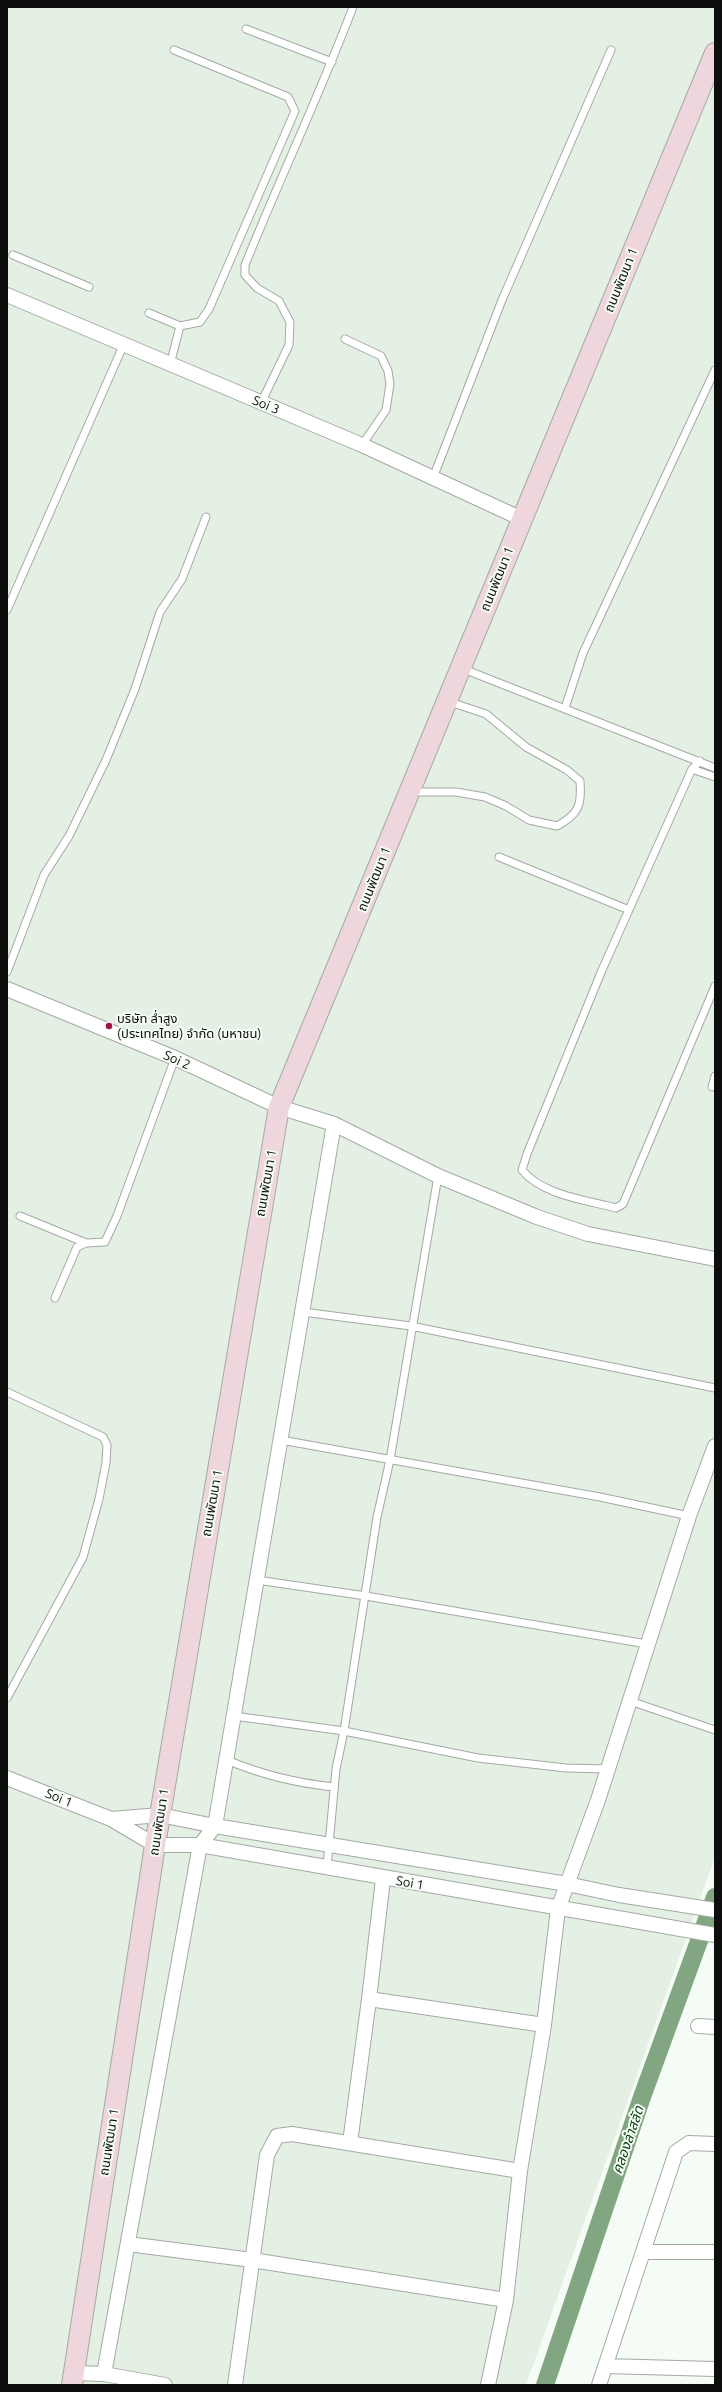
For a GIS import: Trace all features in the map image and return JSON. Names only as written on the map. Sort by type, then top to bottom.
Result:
[{"type":"main road","name":"ถนนพัฒนา 1","points":[[72,2379],[155,1845],[279,1107],[715,53]]},
{"type":"street","name":"Soi 3","points":[[7,295],[124,346],[362,445],[522,519]]},
{"type":"street","name":"Soi 2","points":[[7,989],[175,1058],[279,1107],[334,1124],[438,1176],[537,1217],[588,1234],[715,1259]]},
{"type":"street","points":[[104,2374],[200,1845],[215,1826],[334,1124]]},
{"type":"street","points":[[488,2385],[506,2300],[520,2170],[544,2025],[558,1909],[630,1701],[689,1516],[715,1446]]},
{"type":"street","name":"Soi 1","points":[[7,1778],[111,1819],[155,1845],[200,1845],[327,1866],[383,1879],[715,1935]]},
{"type":"street","name":"Soi 1","points":[[111,1819],[160,1815],[215,1826],[715,1910]]},
{"type":"street","points":[[350,2143],[383,1879]]},
{"type":"street","points":[[369,1999],[544,2025]]},
{"type":"street","points":[[698,2026],[715,2027]]},
{"type":"street","points":[[235,2385],[267,2155],[276,2136],[292,2134],[520,2170]]},
{"type":"street","points":[[598,2385],[676,2152],[689,2143],[715,2144]]},
{"type":"street","points":[[128,2244],[252,2260],[506,2300]]},
{"type":"street","points":[[643,2252],[715,2252]]},
{"type":"street","points":[[605,2366],[715,2369]]},
{"type":"street","points":[[72,2379],[104,2374],[165,2385]]},
{"type":"lane","points":[[261,403],[289,345],[290,322],[279,301],[257,288],[245,275],[245,265],[269,204],[332,62],[353,7]]},
{"type":"lane","points":[[246,29],[332,62]]},
{"type":"lane","points":[[149,313],[180,326],[200,322],[209,309],[295,111],[288,97],[174,50]]},
{"type":"lane","points":[[433,478],[502,300],[611,50]]},
{"type":"lane","points":[[13,255],[89,287]]},
{"type":"lane","points":[[170,365],[180,326]]},
{"type":"lane","points":[[345,339],[381,356],[388,371],[390,384],[386,410],[362,445]]},
{"type":"lane","points":[[7,610],[124,346]]},
{"type":"lane","points":[[565,708],[583,653],[715,370]]},
{"type":"lane","points":[[7,972],[44,875],[69,836],[106,760],[135,689],[160,612],[182,579],[206,517]]},
{"type":"lane","points":[[461,668],[715,768]]},
{"type":"lane","points":[[409,792],[456,792],[485,797],[506,806],[529,820],[557,826],[572,818],[582,799],[580,781],[567,770],[526,747],[486,714],[447,701]]},
{"type":"lane","points":[[700,761],[692,769],[629,910],[527,1154],[522,1170],[530,1180],[550,1189],[616,1208],[623,1204],[715,986]]},
{"type":"lane","points":[[692,769],[715,777]]},
{"type":"lane","points":[[499,857],[629,910]]},
{"type":"lane","points":[[55,1298],[77,1247],[86,1244],[105,1242],[108,1236],[117,1216],[175,1058]]},
{"type":"lane","points":[[712,1086],[715,1076]]},
{"type":"lane","points":[[327,1866],[334,1787],[366,1596],[377,1517],[390,1460],[411,1326],[438,1176]]},
{"type":"lane","points":[[20,1216],[86,1244]]},
{"type":"lane","points":[[303,1312],[411,1326],[715,1388]]},
{"type":"lane","points":[[7,1392],[103,1436],[107,1445],[106,1463],[99,1499],[83,1557],[7,1698]]},
{"type":"lane","points":[[281,1440],[600,1497],[689,1516]]},
{"type":"lane","points":[[257,1580],[366,1596],[647,1644]]},
{"type":"lane","points":[[630,1701],[715,1730]]},
{"type":"lane","points":[[234,1716],[344,1731],[478,1758],[566,1768],[607,1769]]},
{"type":"lane","points":[[227,1760],[258,1773],[303,1784],[334,1787]]},
{"type":"shaded area","points":[[7,7],[715,7],[715,1857],[526,2385],[7,2385]]},
{"type":"waterway","name":"คลองลำสลัด","points":[[545,2385],[642,2097],[715,1897]]},
{"type":"place","name":"บริษัท ล่ำสูง (ประเทศไทย) จำกัด (มหาชน)","points":[[109,1026]]}]
